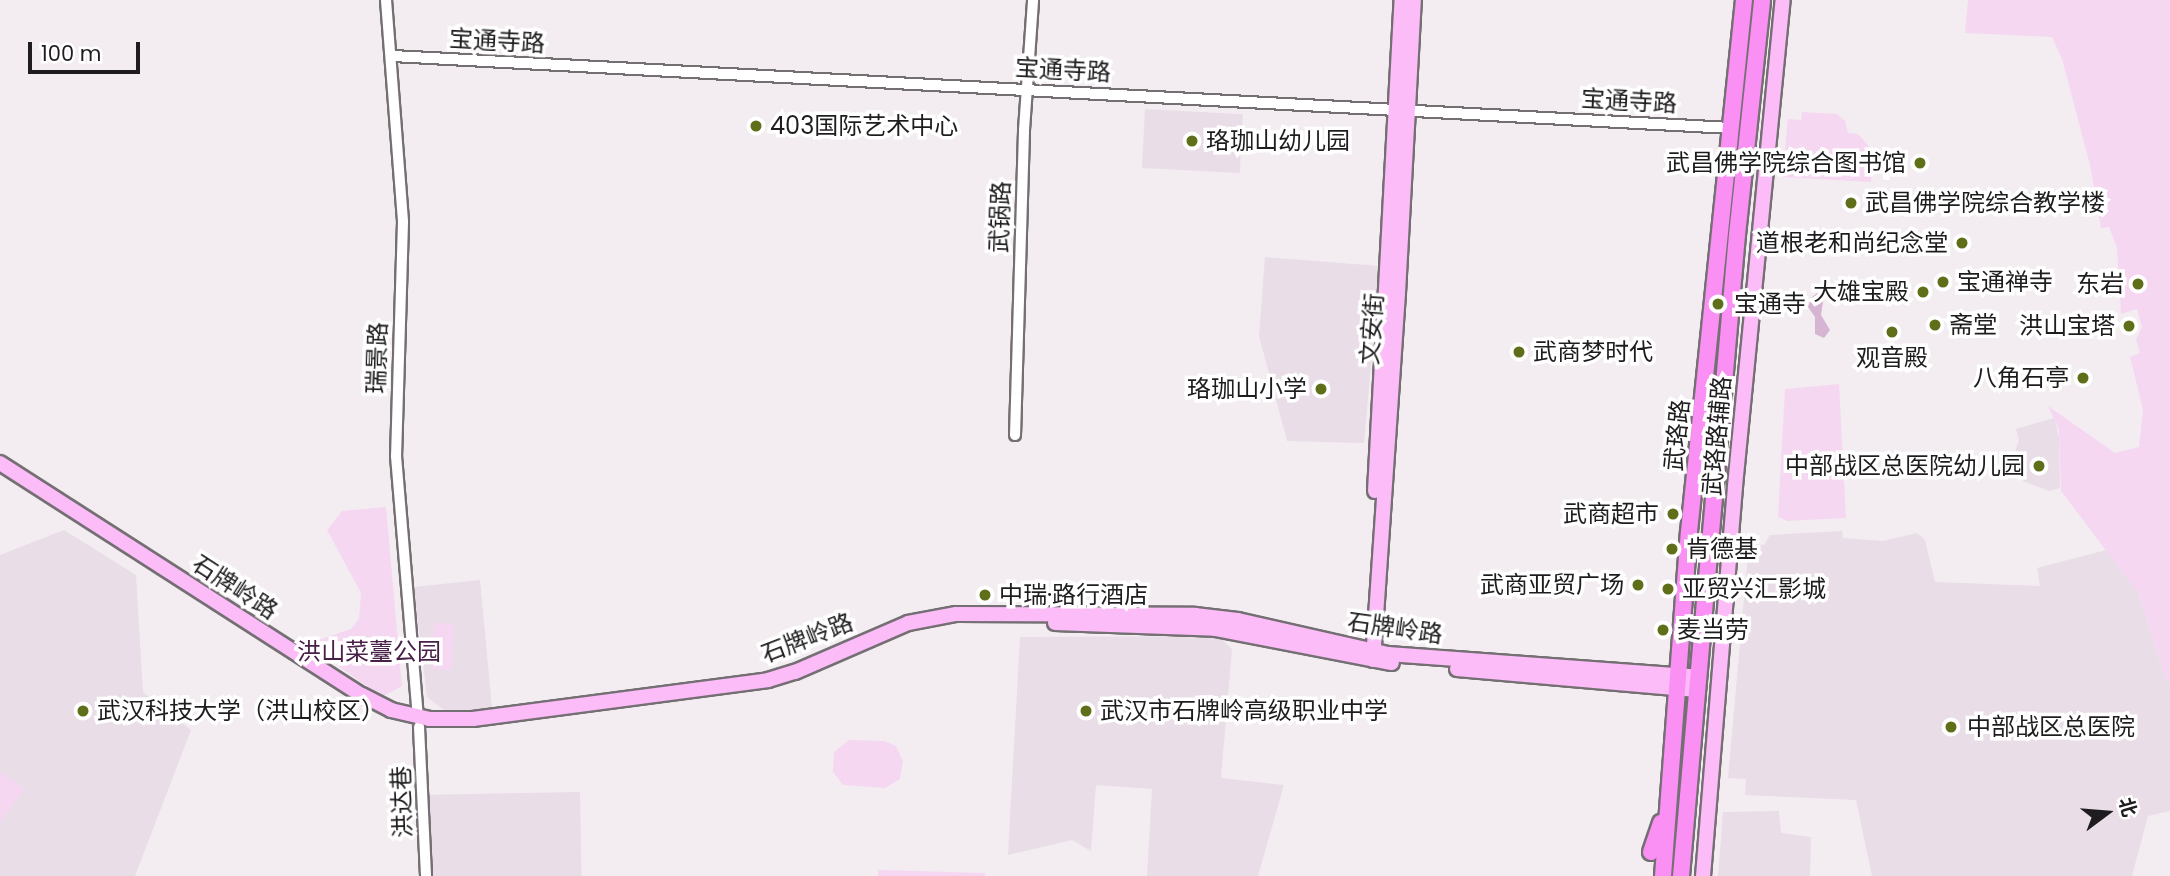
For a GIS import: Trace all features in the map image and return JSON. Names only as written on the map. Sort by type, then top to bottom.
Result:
[{"type":"highway","name":"武珞路","points":[[1663,876],[1676,682],[1744,0]]},
{"type":"highway","name":"武珞路","points":[[1681,876],[1737,235],[1762,0]]},
{"type":"highway","points":[[1651,852],[1669,801]]},
{"type":"highway","points":[[1683,852],[1690,876]]},
{"type":"main road","name":"文安街","points":[[1369,655],[1398,293],[1402,0]]},
{"type":"main road","name":"文安街","points":[[1401,110],[1414,0]]},
{"type":"main road","name":"武珞路辅路","points":[[1703,876],[1735,486],[1783,0]]},
{"type":"main road","name":"石牌岭路","points":[[0,463],[362,695],[419,722]]},
{"type":"main road","name":"石牌岭路","points":[[0,474],[370,710],[419,722],[473,719],[768,680],[802,670],[908,623],[956,614],[1195,615],[1238,620],[1369,655],[1697,684]]},
{"type":"street","name":"瑞景路","points":[[386,0],[393,56],[403,222],[396,456],[419,722]]},
{"type":"street","name":"武锅路","points":[[1015,435],[1027,89],[1033,0]]},
{"type":"street","name":"宝通寺路","points":[[393,56],[1731,128]]},
{"type":"street","name":"洪达巷","points":[[419,722],[426,876]]},
{"type":"shaded area","name":"珞珈山幼儿园","points":[[1145,109],[1243,114],[1240,173],[1142,168]]},
{"type":"shaded area","name":"珞珈山小学","points":[[1265,257],[1380,266],[1364,443],[1287,441],[1259,336]]},
{"type":"shaded area","points":[[1817,293],[1824,296],[1821,315],[1830,330],[1824,338],[1815,334],[1815,317],[1808,307],[1811,298]]},
{"type":"shaded area","name":"中部战区总医院幼儿园","points":[[2054,418],[2059,437],[2060,488],[2049,491],[2023,481],[2015,452],[2019,440],[2016,429]]},
{"type":"shaded area","name":"武汉科技大学（洪山校区）","points":[[64,530],[136,575],[143,692],[191,730],[135,876],[0,876],[0,555]]},
{"type":"shaded area","name":"中部战区总医院","points":[[1842,531],[1843,538],[1883,541],[1917,533],[1925,540],[1935,582],[2040,586],[2037,568],[2106,550],[2129,577],[2139,594],[2165,677],[2170,684],[2170,811],[2148,816],[2132,876],[1872,876],[1856,800],[1745,795],[1746,779],[1728,778],[1749,543],[1764,545],[1770,535]]},
{"type":"shaded area","points":[[480,580],[492,708],[448,713],[427,697],[414,587]]},
{"type":"shaded area","points":[[1218,636],[1232,649],[1221,778],[1284,785],[1258,876],[1147,876],[1152,789],[1096,785],[1091,851],[1072,840],[1008,855],[1020,637]]},
{"type":"shaded area","points":[[580,792],[581,876],[430,876],[429,795]]},
{"type":"shaded area","points":[[1779,811],[1781,833],[1811,837],[1810,876],[1718,876],[1723,812]]},
{"type":"green space","points":[[1968,0],[2170,0],[2170,684],[2165,677],[2139,594],[2061,491],[2059,430],[2048,406],[2115,453],[2139,447],[2143,410],[2130,357],[2140,353],[2136,340],[2142,327],[2137,309],[2121,314],[2117,248],[2109,227],[2101,228],[2090,165],[2062,59],[2052,37],[1965,33]]},
{"type":"green space","points":[[1802,112],[1837,114],[1845,121],[1848,133],[1858,134],[1873,151],[1871,182],[1782,177],[1788,119],[1801,120]]},
{"type":"green space","points":[[1839,384],[1846,518],[1787,521],[1778,517],[1785,389]]},
{"type":"green space","name":"洪山菜薹公园","points":[[386,507],[402,686],[382,697],[307,644],[351,629],[359,619],[361,593],[327,530],[342,511]]},
{"type":"green space","points":[[434,623],[454,624],[452,670],[432,669]]},
{"type":"green space","points":[[849,740],[884,741],[896,746],[903,761],[900,779],[885,788],[843,785],[833,772],[834,752]]},
{"type":"green space","points":[[0,772],[24,789],[0,823]]},
{"type":"green space","points":[[878,870],[985,873],[985,876],[878,876]]},
{"type":"place","name":"403国际艺术中心","points":[[756,126]]},
{"type":"place","name":"珞珈山幼儿园","points":[[1192,141]]},
{"type":"place","name":"武昌佛学院综合图书馆","points":[[1920,163]]},
{"type":"place","name":"武昌佛学院综合教学楼","points":[[1851,203]]},
{"type":"place","name":"道根老和尚纪念堂","points":[[1962,243]]},
{"type":"place","name":"宝通禅寺","points":[[1943,282]]},
{"type":"place","name":"东岩","points":[[2138,284]]},
{"type":"place","name":"大雄宝殿","points":[[1923,292]]},
{"type":"place","name":"宝通寺","points":[[1718,304]]},
{"type":"place","name":"斋堂","points":[[1935,325]]},
{"type":"place","name":"洪山宝塔","points":[[2129,326]]},
{"type":"place","name":"观音殿","points":[[1892,332]]},
{"type":"place","name":"武商梦时代","points":[[1519,352]]},
{"type":"place","name":"八角石亭","points":[[2083,378]]},
{"type":"place","name":"珞珈山小学","points":[[1321,389]]},
{"type":"place","name":"中部战区总医院幼儿园","points":[[2039,466]]},
{"type":"place","name":"武商超市","points":[[1673,514]]},
{"type":"place","name":"肯德基","points":[[1672,549]]},
{"type":"place","name":"武商亚贸广场","points":[[1638,585]]},
{"type":"place","name":"亚贸兴汇影城","points":[[1668,589]]},
{"type":"place","name":"中瑞·路行酒店","points":[[985,595]]},
{"type":"place","name":"麦当劳","points":[[1663,630]]},
{"type":"place","name":"武汉科技大学（洪山校区）","points":[[83,711]]},
{"type":"place","name":"武汉市石牌岭高级职业中学","points":[[1086,711]]},
{"type":"place","name":"中部战区总医院","points":[[1951,727]]}]
